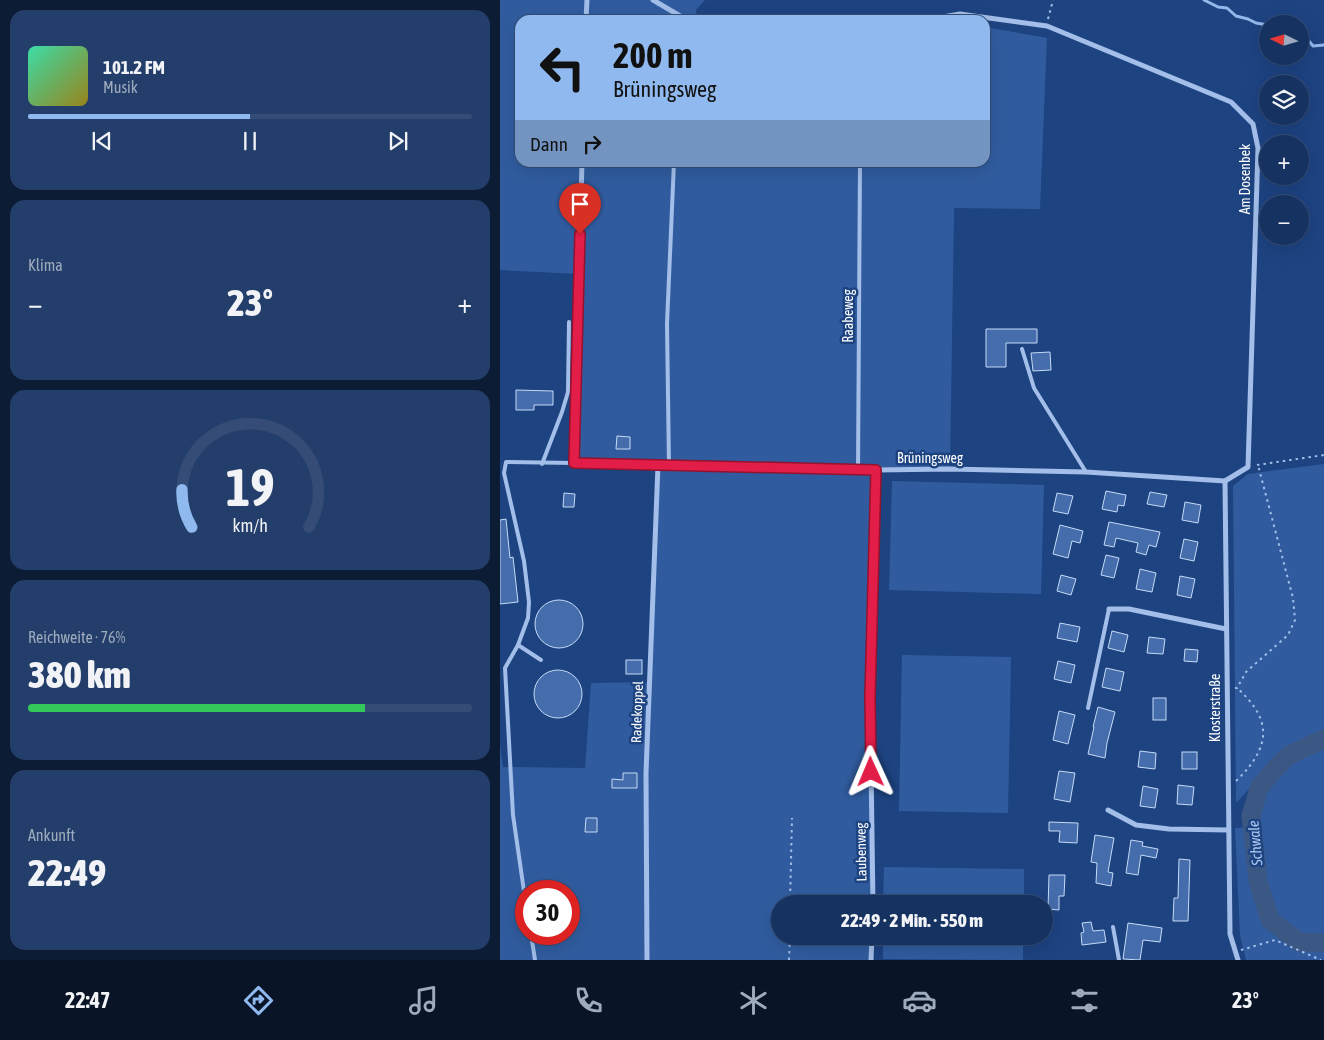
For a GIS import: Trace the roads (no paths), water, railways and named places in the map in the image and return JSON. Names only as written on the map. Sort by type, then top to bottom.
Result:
[{"type":"street","points":[[586,15],[587,0]]},
{"type":"street","points":[[653,0],[676,15]]},
{"type":"street","name":"Am Dosenbek","points":[[954,15],[967,15]]},
{"type":"street","name":"Am Dosenbek","points":[[990,18],[1047,26],[1232,102],[1253,124],[1258,148],[1248,467],[1225,481]]},
{"type":"street","points":[[574,463],[582,167]]},
{"type":"street","name":"Brüningsweg","points":[[574,463],[858,470],[950,469],[1086,472],[1225,481]]},
{"type":"street","name":"Radekoppel","points":[[647,960],[646,773],[658,466]]},
{"type":"street","name":"Laubenweg","points":[[873,895],[870,697],[876,470]]},
{"type":"street","name":"Klosterstraße","points":[[1225,481],[1230,934],[1238,960]]},
{"type":"street","points":[[1109,609],[1129,609],[1226,628]]},
{"type":"street","points":[[1108,810],[1136,825],[1169,829],[1228,830]]},
{"type":"street","points":[[871,960],[872,945]]},
{"type":"lane","points":[[669,466],[667,324],[674,167]]},
{"type":"lane","name":"Raabeweg","points":[[858,470],[860,167]]},
{"type":"lane","points":[[542,464],[568,392],[569,322]]},
{"type":"lane","points":[[1022,349],[1034,388],[1086,472]]},
{"type":"lane","points":[[522,880],[513,815],[505,668],[518,645],[528,618],[529,602],[524,561],[504,473],[506,462],[574,463]]},
{"type":"lane","points":[[1088,708],[1109,609]]},
{"type":"lane","points":[[518,645],[541,660]]},
{"type":"lane","points":[[1113,927],[1119,960]]},
{"type":"lane","points":[[532,945],[534,960]]},
{"type":"waterway","points":[[1204,0],[1218,7],[1227,8],[1236,16],[1259,24]]},
{"type":"waterway","points":[[1309,41],[1313,46],[1324,45]]},
{"type":"waterway","name":"Schwale","points":[[1324,739],[1289,755],[1273,771],[1259,788],[1251,816],[1258,881],[1270,920],[1299,942],[1324,943]]}]
